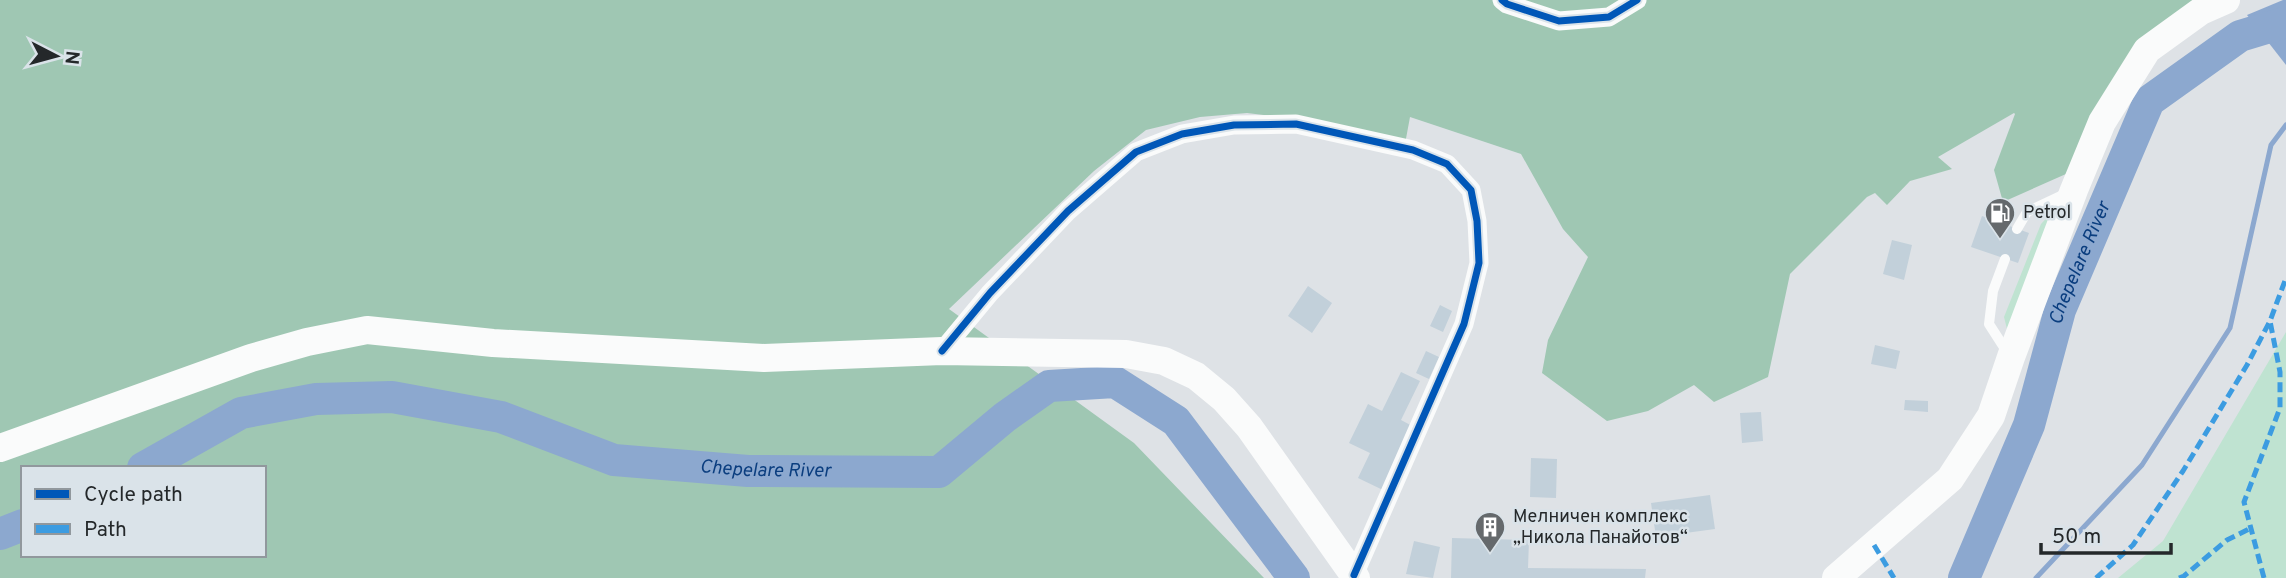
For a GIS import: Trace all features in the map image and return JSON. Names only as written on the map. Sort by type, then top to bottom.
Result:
[{"type":"main road","points":[[1836,578],[1950,479],[1991,416],[2074,190],[2102,122],[2147,50],[2201,11],[2226,0]]},
{"type":"main road","points":[[0,448],[251,358],[307,342],[367,330],[493,343],[764,358],[942,351],[1126,354],[1164,361],[1196,376],[1224,399],[1249,427],[1355,577]]},
{"type":"street","points":[[1502,0],[1559,21],[1609,17],[1637,0]]},
{"type":"street","points":[[942,351],[990,293],[1068,211],[1136,152],[1182,134],[1234,125],[1296,124],[1413,150],[1447,164],[1471,190],[1477,221],[1479,263],[1464,324],[1355,577]]},
{"type":"lane","points":[[2017,229],[2027,212],[2074,190]]},
{"type":"lane","points":[[2005,259],[1993,291],[1989,324],[2011,357]]},
{"type":"green space","points":[[0,0],[2210,0],[2173,21],[2075,170],[2003,202],[1994,170],[2014,113],[1938,157],[1952,169],[1910,181],[1887,205],[1875,193],[1867,197],[1790,274],[1768,377],[1714,402],[1694,385],[1648,411],[1607,421],[1542,373],[1548,340],[1588,257],[1563,229],[1521,154],[1410,117],[1405,144],[1297,119],[1247,113],[1200,117],[1146,130],[1094,171],[949,309],[1134,443],[1264,578],[0,578]]},
{"type":"green space","points":[[2051,213],[2009,337],[2004,317],[2041,224]]},
{"type":"green space","points":[[2286,332],[2286,578],[2118,578],[2163,541]]},
{"type":"water","points":[[2286,0],[2286,65],[2247,15]]},
{"type":"building","name":"Petrol","points":[[1982,216],[2029,233],[2018,263],[1971,247]]},
{"type":"building","points":[[1892,240],[1912,245],[1904,280],[1883,274]]},
{"type":"building","points":[[1308,286],[1332,303],[1312,333],[1288,316]]},
{"type":"building","points":[[1440,305],[1452,311],[1443,332],[1430,326]]},
{"type":"building","points":[[1875,345],[1900,351],[1896,369],[1871,364]]},
{"type":"building","points":[[1426,351],[1439,357],[1429,379],[1416,373]]},
{"type":"building","points":[[1401,372],[1420,381],[1401,420],[1416,428],[1385,491],[1358,478],[1370,453],[1349,443],[1368,404],[1382,411]]},
{"type":"building","points":[[1905,400],[1928,401],[1928,412],[1904,410]]},
{"type":"building","points":[[1761,412],[1763,441],[1742,443],[1740,413]]},
{"type":"building","points":[[1531,458],[1557,459],[1556,498],[1530,497]]},
{"type":"building","points":[[1710,495],[1715,529],[1656,537],[1651,503]]},
{"type":"building","name":"Мелничен комплекс „Никола Панайотов“","points":[[1452,538],[1529,540],[1528,568],[1646,569],[1645,578],[1451,578]]},
{"type":"building","points":[[1414,541],[1440,547],[1433,578],[1406,574]]},
{"type":"waterway","name":"Chepelare River","points":[[1964,578],[2029,425],[2060,310],[2149,101],[2240,36],[2286,22]]},
{"type":"waterway","points":[[2036,578],[2142,465],[2230,328],[2271,145],[2286,125]]},
{"type":"waterway","name":"Chepelare River","points":[[147,466],[241,413],[316,399],[392,397],[501,417],[614,460],[748,471],[939,472],[1005,417],[1049,386],[1115,382],[1176,421],[1294,578]]},
{"type":"waterway","name":"Chepelare River","points":[[0,534],[21,526]]},
{"type":"marked path","points":[[2096,578],[2133,545],[2183,471],[2247,365],[2270,321],[2286,278]]},
{"type":"marked path","points":[[2264,578],[2244,502],[2280,408],[2280,372],[2270,321]]},
{"type":"marked path","points":[[2179,578],[2227,540],[2251,528]]},
{"type":"marked path","points":[[1874,545],[1894,578]]},
{"type":"cycle path","points":[[1502,0],[1559,21],[1609,17],[1637,0]]},
{"type":"cycle path","points":[[942,351],[990,293],[1068,211],[1136,152],[1182,134],[1234,125],[1296,124],[1413,150],[1447,164],[1471,190],[1477,221],[1479,263],[1464,324],[1354,575]]},
{"type":"place","name":"Petrol","points":[[2000,240]]},
{"type":"place","name":"Мелничен комплекс „Никола Панайотов“","points":[[1490,554]]}]
